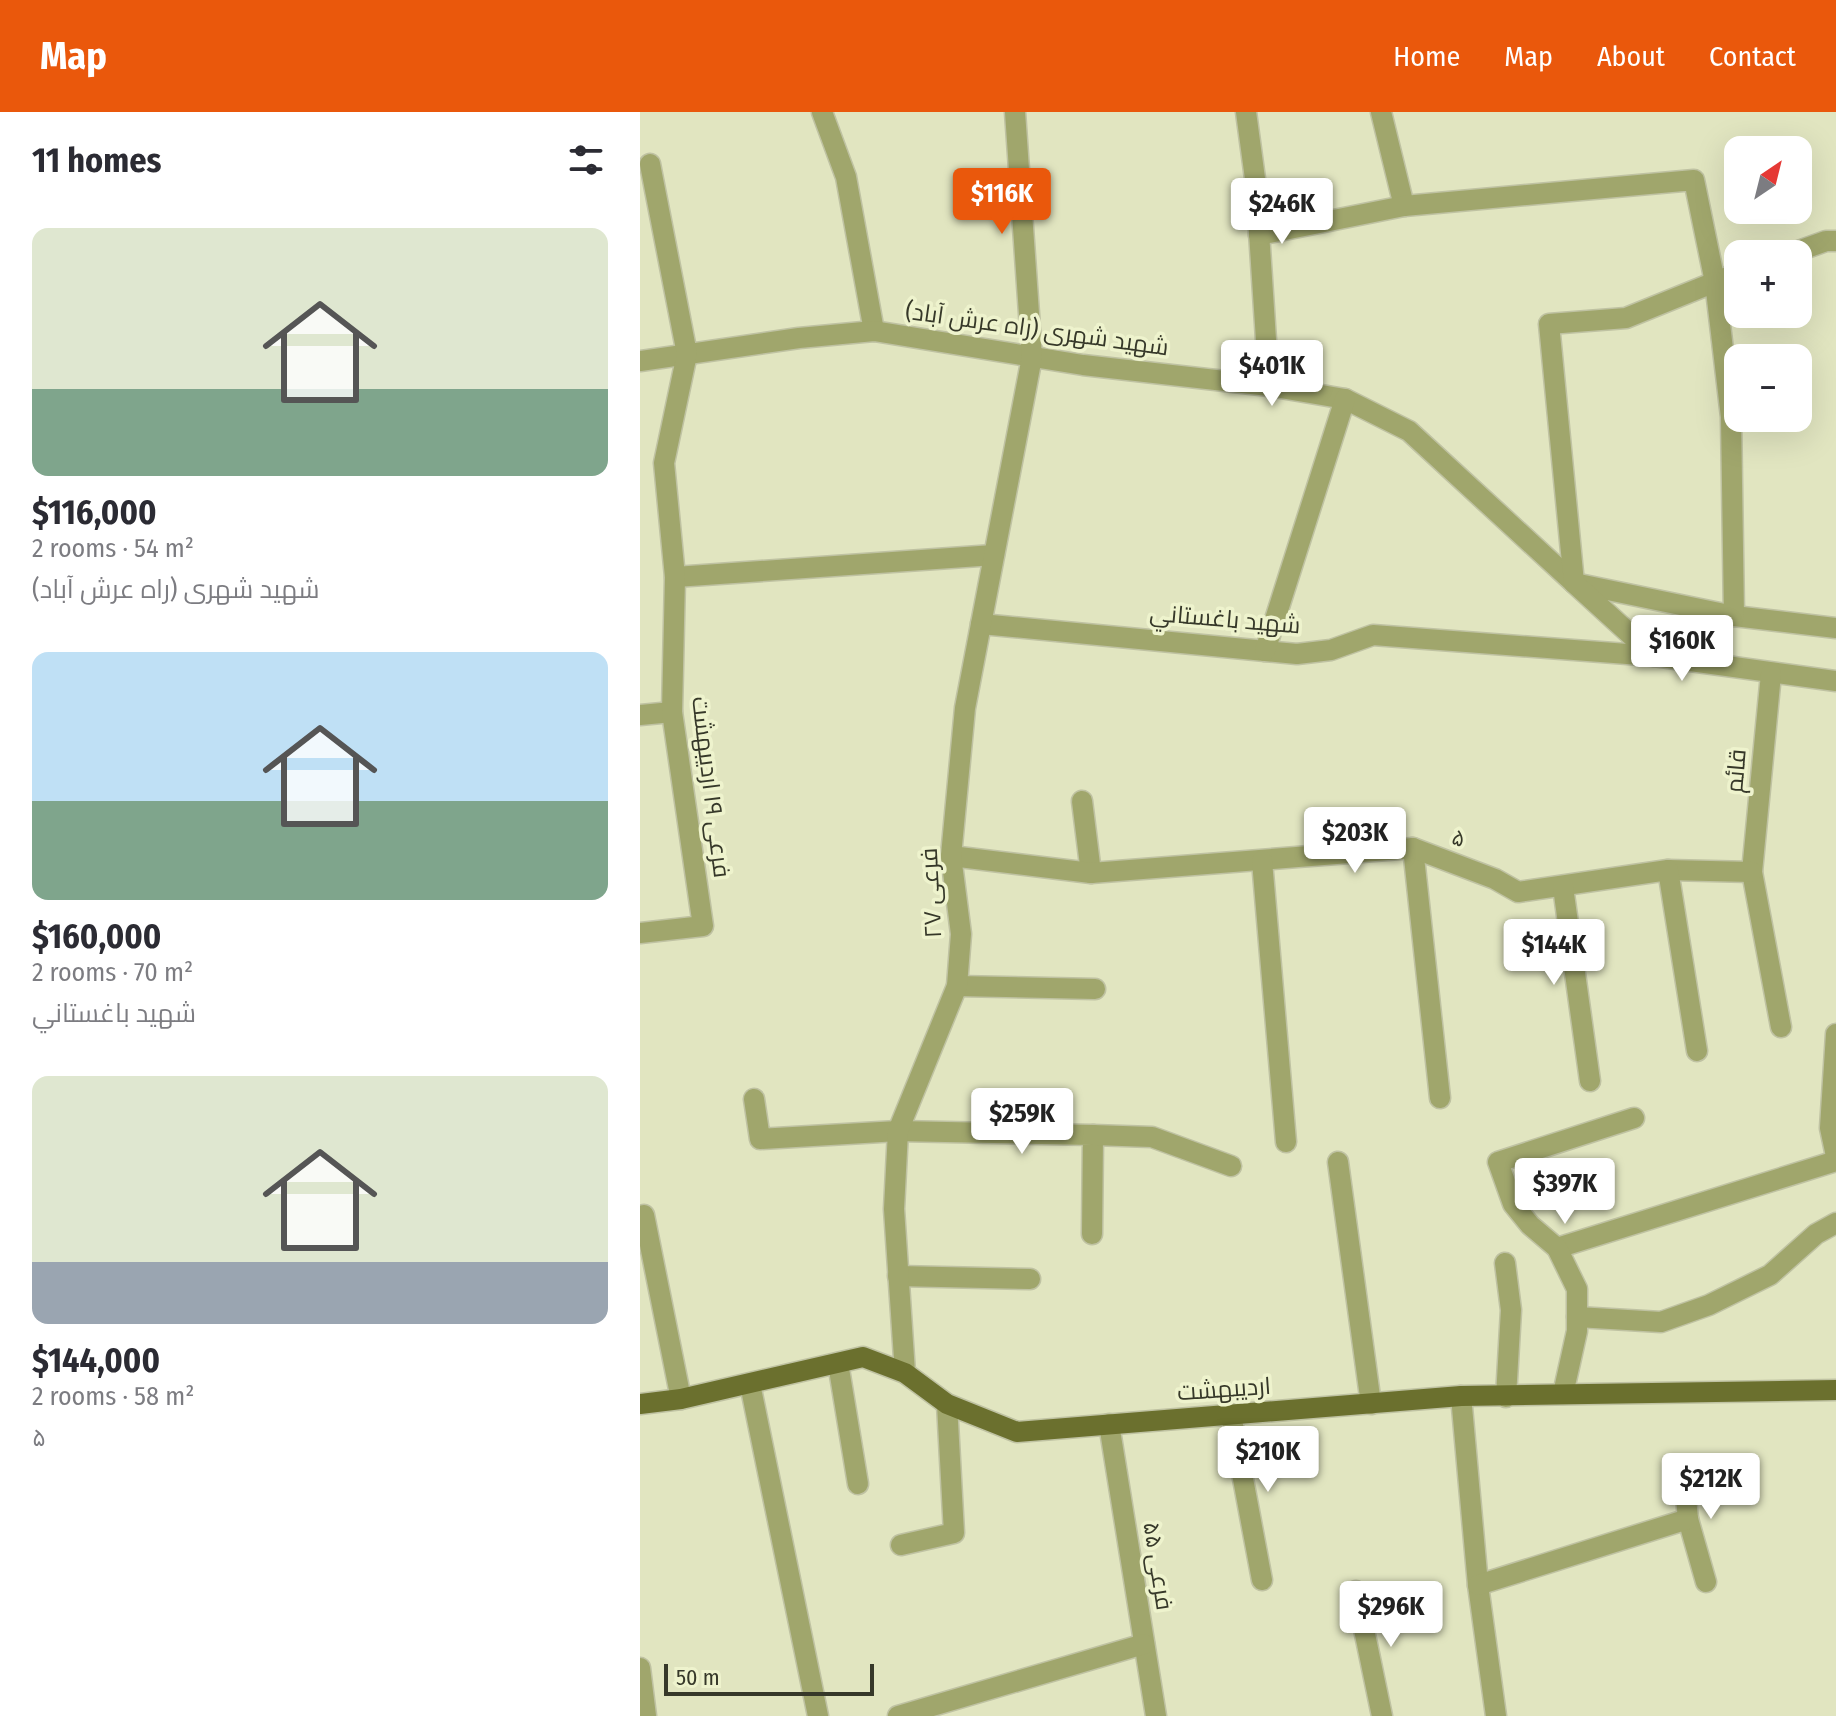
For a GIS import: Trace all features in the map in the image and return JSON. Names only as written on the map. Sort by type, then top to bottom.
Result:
[{"type":"main road","name":"اردیبهشت","points":[[640,1404],[681,1399],[863,1357],[905,1373],[947,1404],[1017,1432],[1461,1396],[1836,1390]]},
{"type":"street","points":[[822,112],[846,177],[874,331]]},
{"type":"street","name":"فرعی ۲۷","points":[[905,1373],[894,1209],[898,1131],[957,986],[961,934],[951,856],[965,708],[1032,357],[1015,112]]},
{"type":"street","points":[[1246,112],[1259,235],[1269,386]]},
{"type":"street","points":[[1381,112],[1404,206]]},
{"type":"street","points":[[650,164],[687,354]]},
{"type":"street","points":[[1259,235],[1404,206],[1694,180],[1715,282],[1731,417],[1734,616]]},
{"type":"street","points":[[1812,246],[1836,241]]},
{"type":"street","points":[[1724,278],[1626,318],[1549,324],[1574,583],[1734,616],[1836,628]]},
{"type":"street","name":"شهید شهری (راه عرش آباد)","points":[[640,361],[874,331],[1032,357],[1269,386],[1345,399],[1409,431],[1654,656]]},
{"type":"street","name":"فرعی ۱۹ اردیبهشت","points":[[640,933],[703,926],[672,712],[675,577],[664,463],[687,354]]},
{"type":"street","points":[[1265,651],[1345,399]]},
{"type":"street","points":[[675,577],[994,555]]},
{"type":"street","name":"شهيد باغستاني","points":[[981,624],[1297,654],[1331,650],[1373,635],[1654,656],[1836,681]]},
{"type":"street","name":"قائم","points":[[1771,674],[1752,872],[1781,1027]]},
{"type":"street","points":[[640,715],[672,712]]},
{"type":"street","points":[[1082,801],[1091,873]]},
{"type":"street","points":[[1413,848],[1440,1098]]},
{"type":"street","name":"۵","points":[[951,856],[1091,873],[1413,848],[1495,879],[1518,892],[1668,870],[1752,872]]},
{"type":"street","points":[[1262,861],[1286,1142]]},
{"type":"street","points":[[1668,870],[1697,1051]]},
{"type":"street","points":[[1563,887],[1590,1081]]},
{"type":"street","points":[[957,986],[1095,989]]},
{"type":"street","points":[[1557,1248],[1836,1159],[1830,1128],[1836,1034]]},
{"type":"street","points":[[754,1099],[760,1139],[898,1131],[1152,1137],[1231,1166]]},
{"type":"street","points":[[1563,1394],[1577,1331],[1577,1289],[1557,1248],[1530,1225],[1513,1204],[1498,1162],[1634,1118]]},
{"type":"street","points":[[1092,1234],[1093,1135]]},
{"type":"street","points":[[1338,1162],[1371,1404]]},
{"type":"street","points":[[644,1215],[681,1399]]},
{"type":"street","points":[[1577,1317],[1661,1322],[1709,1305],[1770,1275],[1816,1234],[1836,1223]]},
{"type":"street","points":[[1505,1263],[1511,1310],[1506,1397]]},
{"type":"street","points":[[898,1276],[1030,1279]]},
{"type":"street","points":[[838,1363],[858,1484]]},
{"type":"street","points":[[750,1384],[818,1716]]},
{"type":"street","points":[[1461,1396],[1478,1585],[1496,1716]]},
{"type":"street","points":[[901,1545],[954,1533],[947,1404]]},
{"type":"street","points":[[1231,1415],[1262,1580]]},
{"type":"street","name":"فرعی ۵۵","points":[[1109,1424],[1156,1716]]},
{"type":"street","points":[[1683,1467],[1688,1519],[1706,1582]]},
{"type":"street","points":[[1478,1585],[1688,1519]]},
{"type":"street","points":[[1356,1591],[1382,1716]]},
{"type":"street","points":[[898,1716],[1144,1644]]},
{"type":"street","points":[[640,1668],[646,1716]]}]
